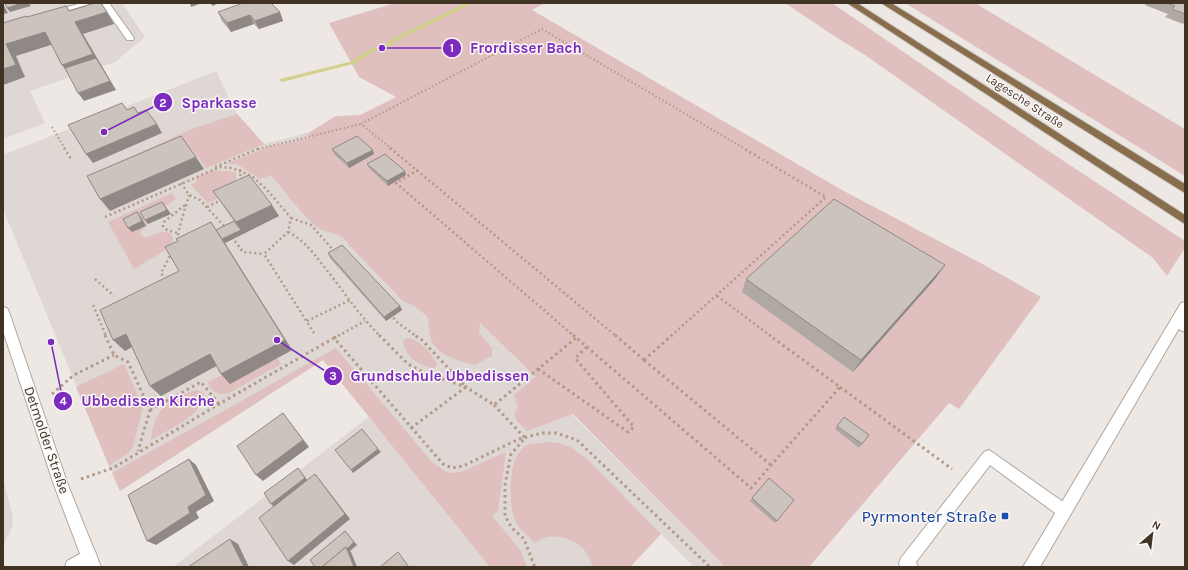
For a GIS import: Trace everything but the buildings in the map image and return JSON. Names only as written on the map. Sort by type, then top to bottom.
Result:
[{"type":"highway","name":"Lagesche Straße","points":[[851,3],[1185,220]]},
{"type":"highway","name":"Lagesche Straße","points":[[885,3],[1185,189]]},
{"type":"street","points":[[1031,567],[1064,511],[1180,325],[1185,306]]},
{"type":"street","name":"Detmolder Straße","points":[[3,312],[62,485],[91,562]]},
{"type":"street","points":[[73,567],[91,562]]},
{"type":"lane","points":[[46,16],[89,3]]},
{"type":"lane","points":[[105,3],[130,38]]},
{"type":"lane","points":[[910,567],[906,564],[989,456],[1064,511]]},
{"type":"path","points":[[105,217],[265,146],[362,124],[542,29],[826,196],[717,296],[644,360]]},
{"type":"path","points":[[362,124],[771,465]]},
{"type":"path","points":[[52,127],[71,159]]},
{"type":"path","points":[[210,170],[229,166],[240,169],[255,178],[291,218],[311,224],[338,256]]},
{"type":"path","points":[[240,169],[241,183]]},
{"type":"path","points":[[418,170],[396,183],[751,488],[840,387]]},
{"type":"path","points":[[181,183],[189,196],[200,200],[225,227],[243,252],[264,254],[288,232],[291,218]]},
{"type":"path","points":[[178,244],[177,233],[182,222],[189,196]]},
{"type":"path","points":[[207,207],[228,197]]},
{"type":"path","points":[[177,233],[167,230],[163,226],[164,222],[186,204]]},
{"type":"path","points":[[218,230],[225,227]]},
{"type":"path","points":[[288,232],[298,237],[310,248],[365,321],[408,364],[426,373],[466,387],[494,404],[525,438]]},
{"type":"path","points":[[167,282],[162,273],[172,252]]},
{"type":"path","points":[[264,254],[314,333]]},
{"type":"path","points":[[94,278],[114,296]]},
{"type":"path","points":[[717,296],[969,481]]},
{"type":"path","points":[[307,321],[350,300]]},
{"type":"path","points":[[93,305],[114,355],[128,362],[150,410],[138,451]]},
{"type":"path","points":[[388,312],[398,323],[422,340],[466,387]]},
{"type":"path","points":[[62,485],[114,468],[138,451],[365,321]]},
{"type":"path","points":[[334,338],[443,464],[452,468],[463,466],[525,438],[553,432],[577,440],[710,567]]},
{"type":"path","points":[[494,404],[576,338]]},
{"type":"path","points":[[538,369],[628,432],[634,427],[575,358],[587,347]]},
{"type":"path","points":[[35,407],[74,375],[114,355]]},
{"type":"path","points":[[150,410],[201,382],[219,404]]},
{"type":"path","points":[[412,428],[466,387]]},
{"type":"path","points":[[525,438],[511,454],[505,485],[505,516],[512,528],[524,539],[534,564],[537,567]]},
{"type":"shaded area","points":[[3,3],[122,3],[145,37],[115,62],[30,91],[45,123],[3,139]]},
{"type":"shaded area","points":[[395,3],[545,3],[532,10],[842,190],[986,266],[1041,297],[959,409],[949,403],[809,567],[725,567],[573,414],[527,431],[517,421],[514,414],[518,408],[514,395],[535,377],[480,323],[479,333],[492,348],[492,356],[475,365],[448,356],[436,348],[432,343],[428,317],[414,306],[403,301],[343,237],[317,227],[299,209],[271,175],[260,179],[237,164],[226,164],[268,147],[311,137],[308,134],[296,136],[308,133],[336,116],[360,115],[396,97],[359,77],[329,23]]},
{"type":"shaded area","points":[[785,3],[832,3],[1041,146],[1185,241],[1185,248],[1167,276],[1153,258],[865,55]]},
{"type":"shaded area","points":[[905,3],[975,3],[1185,129],[1185,176]]},
{"type":"shaded area","points":[[216,71],[237,114],[264,144],[308,133],[338,182],[725,567],[694,567],[661,534],[630,567],[173,567],[370,416],[323,360],[120,491],[3,209],[3,155]]},
{"type":"shaded area","points":[[237,114],[264,144],[206,168],[189,146],[95,187],[90,177],[189,130]]},
{"type":"shaded area","points":[[214,170],[236,172],[236,189],[208,203],[191,185],[197,182],[196,178]]},
{"type":"shaded area","points":[[172,193],[176,199],[165,206],[171,214],[148,224],[140,232],[143,237],[161,232],[168,233],[172,235],[174,245],[134,269],[108,222]]},
{"type":"shaded area","points":[[407,338],[416,340],[425,347],[437,365],[435,368],[424,366],[410,356],[404,347],[403,341]]},
{"type":"shaded area","points":[[336,348],[432,462],[448,473],[461,472],[506,452],[498,511],[492,516],[521,551],[527,567],[490,567],[323,360],[120,491],[112,473]]},
{"type":"shaded area","points":[[277,358],[281,364],[231,392],[223,394],[216,393],[209,386],[208,382],[224,374]]},
{"type":"shaded area","points":[[124,364],[143,407],[133,447],[128,453],[109,466],[76,387]]},
{"type":"shaded area","points":[[198,390],[204,394],[198,409],[175,427],[151,440],[152,430],[156,418],[161,411],[170,403],[182,396]]},
{"type":"shaded area","points":[[549,442],[560,443],[572,448],[587,459],[661,534],[630,567],[593,567],[587,553],[576,543],[563,538],[548,537],[542,538],[534,543],[522,531],[515,521],[511,504],[511,485],[515,460],[526,445]]},
{"type":"shaded area","points":[[3,478],[13,517],[12,527],[3,546]]},
{"type":"waterway","points":[[282,80],[355,62],[372,50],[388,46],[394,40],[470,3]]},
{"type":"place","name":"Frordisser Bach","points":[[382,48]]},
{"type":"place","name":"Sparkasse","points":[[104,132]]},
{"type":"place","name":"Grundschule Ubbedissen","points":[[277,340]]},
{"type":"place","name":"Ubbedissen Kirche","points":[[51,342]]},
{"type":"place","name":"Pyrmonter Straße","points":[[1005,516]]}]
